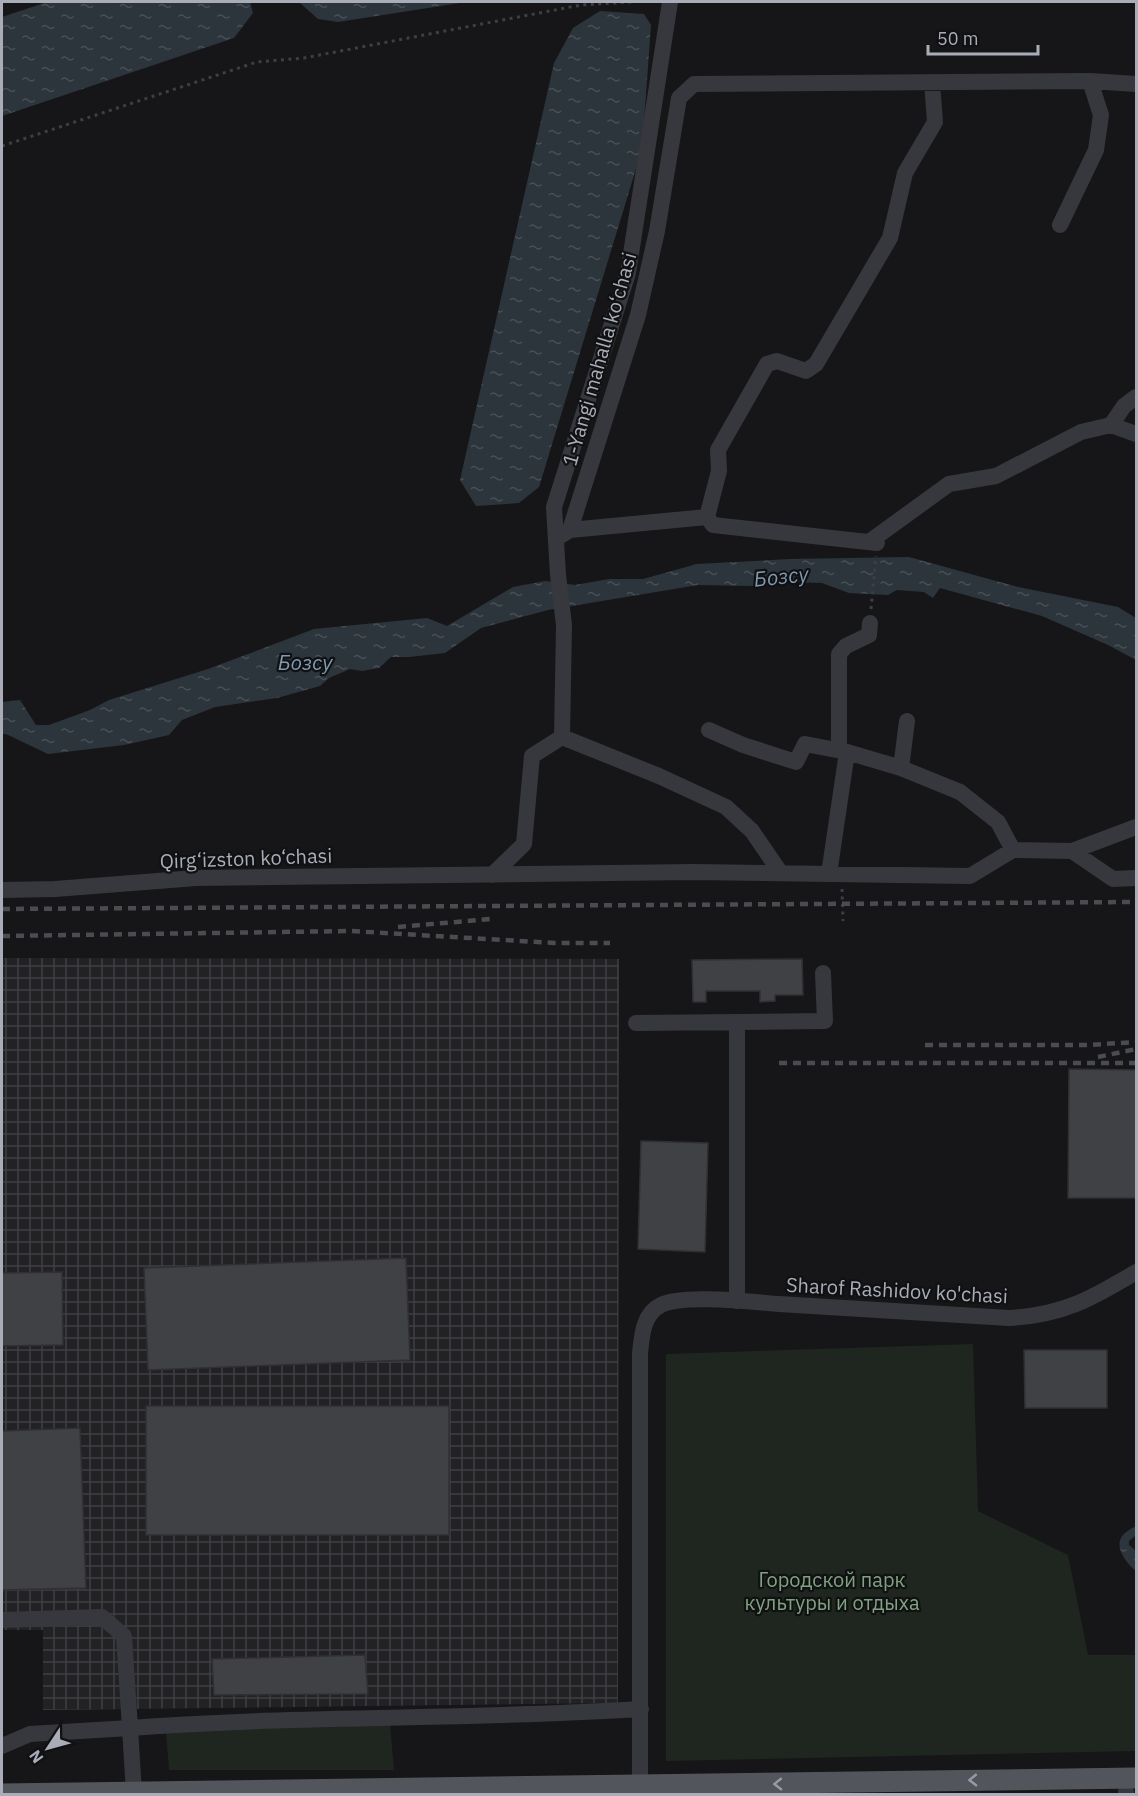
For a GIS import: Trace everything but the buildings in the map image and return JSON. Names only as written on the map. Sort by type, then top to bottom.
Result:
[{"type":"main road","points":[[2,1794],[1131,1789]]},
{"type":"main road","points":[[997,1794],[1131,1789]]},
{"type":"street","points":[[562,737],[564,625],[558,575],[563,534],[554,507],[628,273],[670,2]]},
{"type":"street","points":[[1060,225],[1096,150],[1101,115],[1090,81]]},
{"type":"street","name":"1-Yangi mahalla ko‘chasi","points":[[563,534],[638,315],[657,231],[679,98],[694,84],[1090,81],[1137,84]]},
{"type":"street","points":[[707,517],[719,471],[718,450],[767,364],[777,361],[806,371],[816,364],[890,238],[905,173],[935,122],[932,83]]},
{"type":"street","points":[[1111,425],[1124,406],[1137,397]]},
{"type":"street","points":[[707,517],[713,525],[873,542],[949,484],[996,477],[1081,432],[1111,425],[1137,434]]},
{"type":"street","points":[[563,534],[707,517]]},
{"type":"street","points":[[836,874],[843,751],[839,654],[846,646],[869,635],[870,623]]},
{"type":"street","points":[[901,768],[907,721]]},
{"type":"street","points":[[709,730],[743,745],[796,762],[805,744],[843,751],[901,768],[960,792],[998,822],[1013,850],[1072,850],[1137,827]]},
{"type":"street","points":[[562,737],[659,776],[726,807],[752,831],[780,872]]},
{"type":"street","points":[[492,875],[524,844],[532,756],[562,737]]},
{"type":"street","name":"Qirg‘izston ko‘chasi","points":[[2,890],[55,889],[196,878],[780,872],[970,876],[1013,850]]},
{"type":"street","points":[[1072,850],[1113,879],[1137,878]]},
{"type":"street","points":[[636,1023],[825,1022],[823,973]]},
{"type":"street","points":[[737,1023],[737,1301]]},
{"type":"street","name":"Sharof Rashidov ko'chasi","points":[[641,1709],[640,1353],[642,1334],[649,1314],[662,1304],[679,1299],[1009,1318],[1026,1317],[1077,1306],[1137,1272]]},
{"type":"street","points":[[2,1620],[102,1617],[124,1636],[134,1793]]},
{"type":"street","points":[[2,1746],[30,1734],[130,1728],[351,1718],[565,1714],[641,1709],[641,1790]]},
{"type":"path","points":[[2,146],[257,62],[304,58],[581,5],[631,2]]},
{"type":"path","points":[[870,623],[873,542]]},
{"type":"path","points":[[836,874],[843,921]]},
{"type":"shaded area","points":[[2,958],[619,959],[618,1703],[43,1710],[43,1630],[2,1630]]},
{"type":"green space","name":"Городской парк культуры и отдыха","points":[[973,1344],[978,1511],[1068,1555],[1088,1655],[1136,1655],[1136,1751],[666,1761],[666,1354]]},
{"type":"green space","points":[[390,1724],[394,1770],[169,1770],[166,1731]]},
{"type":"water","points":[[47,2],[250,2],[253,13],[234,38],[2,116],[2,17]]},
{"type":"water","points":[[299,2],[466,2],[338,22],[318,19]]},
{"type":"water","points":[[600,11],[644,14],[651,25],[642,149],[539,487],[519,503],[476,506],[460,480],[554,63],[573,28]]},
{"type":"water","name":"Бозсу","points":[[909,557],[1018,587],[1118,607],[1136,618],[1136,660],[1042,616],[940,588],[933,598],[924,592],[897,590],[888,595],[849,593],[822,583],[794,582],[752,586],[698,585],[548,610],[481,628],[445,653],[391,657],[379,668],[362,671],[350,669],[329,678],[320,686],[277,698],[215,707],[182,720],[169,735],[124,745],[48,754],[2,734],[2,702],[20,700],[36,725],[49,725],[90,710],[109,700],[208,669],[314,629],[427,618],[447,626],[513,587],[545,581],[575,585],[609,579],[643,579],[697,564],[791,559]]},
{"type":"water","points":[[1136,1526],[1136,1535],[1129,1541],[1129,1545],[1136,1551],[1136,1571],[1123,1556],[1120,1542],[1124,1534]]},
{"type":"railway","points":[[2,909],[1136,902]]},
{"type":"railway","points":[[398,927],[490,919]]},
{"type":"railway","points":[[2,936],[351,931],[555,943],[610,943]]},
{"type":"railway","points":[[925,1045],[1089,1045],[1136,1042]]},
{"type":"railway","points":[[1098,1057],[1136,1049]]},
{"type":"railway","points":[[779,1063],[1136,1063]]}]
